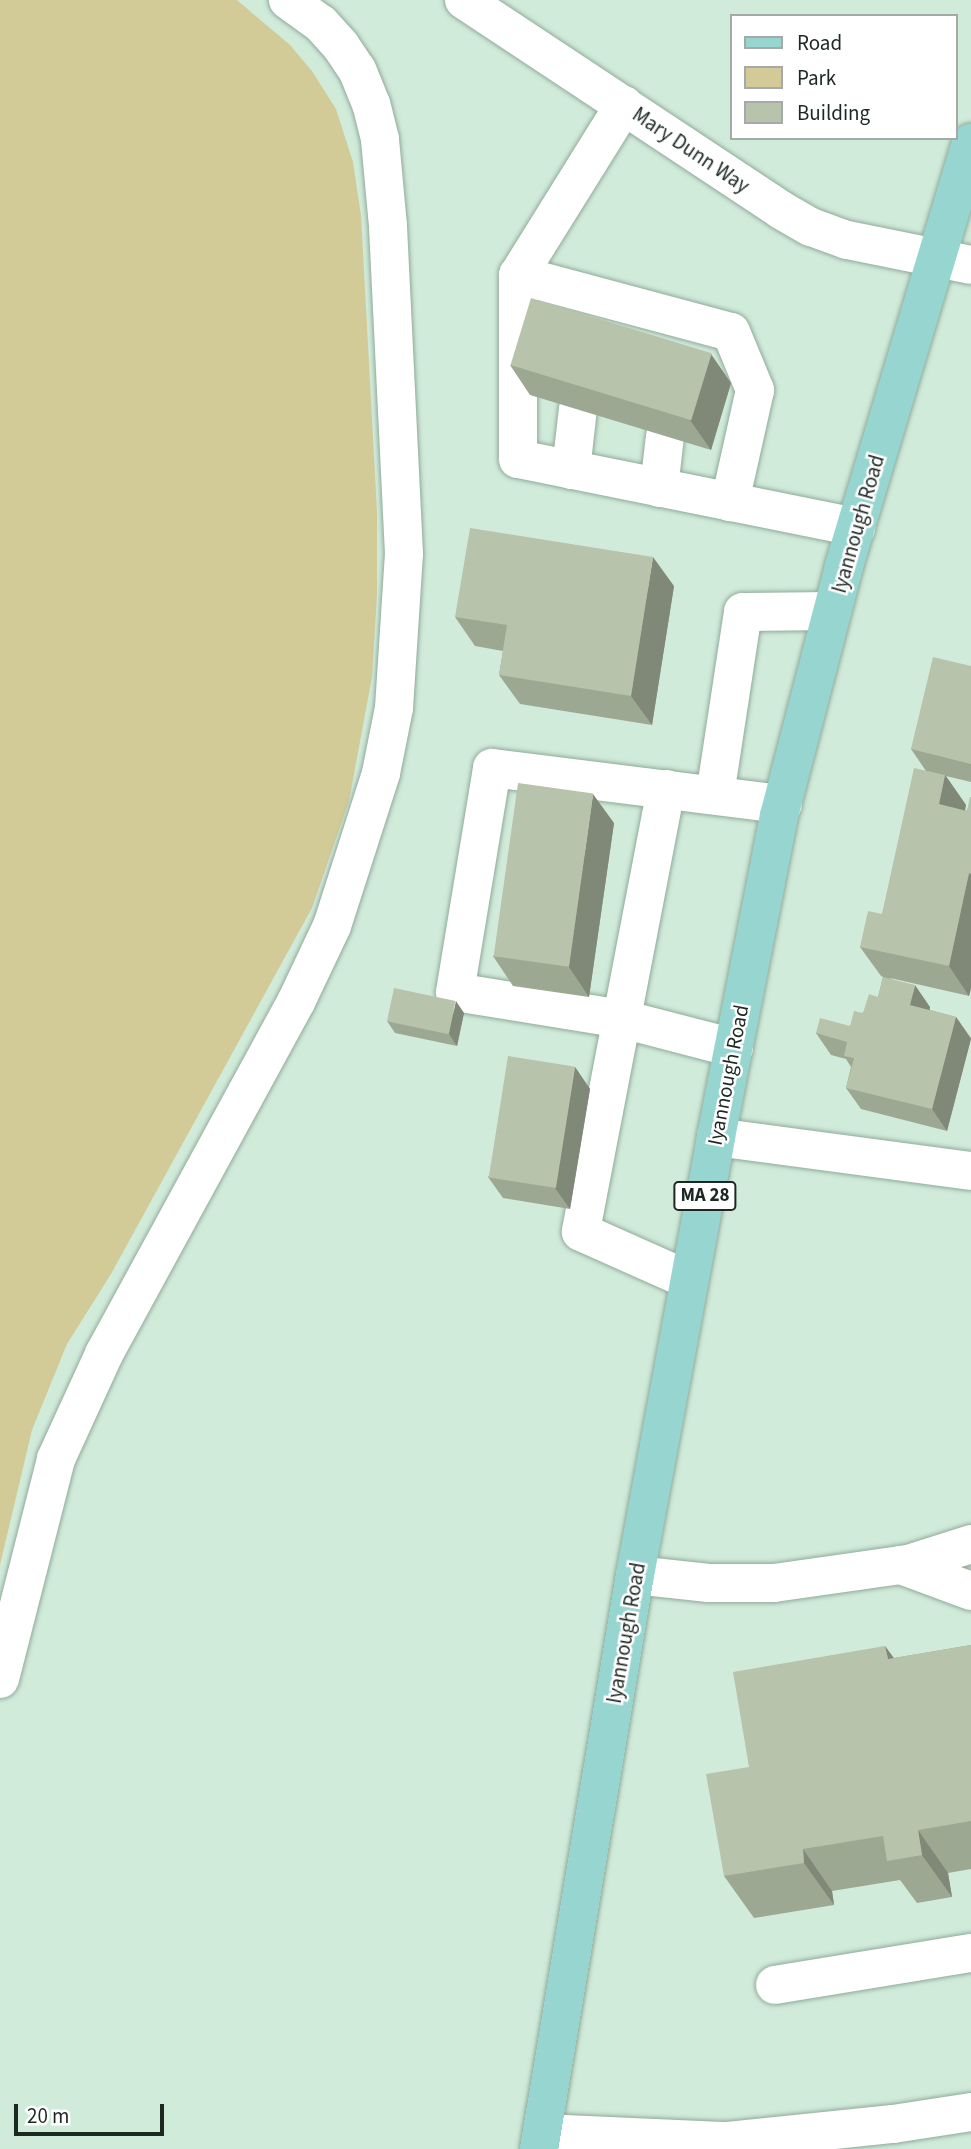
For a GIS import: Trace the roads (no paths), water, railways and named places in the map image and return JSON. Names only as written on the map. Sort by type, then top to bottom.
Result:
[{"type":"main road","name":"Iyannough Road","points":[[540,2141],[635,1575],[716,1137],[783,804],[856,527],[954,261],[971,143]]},
{"type":"street","points":[[0,1679],[41,1507],[60,1448],[104,1354],[296,1003],[332,926],[382,773],[394,708],[404,554],[388,226],[380,139],[371,104],[356,70],[341,46],[321,24],[288,0]]},
{"type":"street","name":"Mary Dunn Way","points":[[464,0],[781,210],[811,227],[847,240],[954,261]]},
{"type":"street","points":[[624,105],[518,275],[517,459],[856,527]]},
{"type":"street","points":[[518,275],[606,316],[682,337],[731,332],[755,390],[730,502]]},
{"type":"street","points":[[571,470],[578,409]]},
{"type":"street","points":[[659,488],[665,436]]},
{"type":"street","points":[[715,795],[743,612],[832,611]]},
{"type":"street","points":[[734,1048],[622,1019],[456,992],[492,768],[783,804]]},
{"type":"street","points":[[666,789],[581,1232],[689,1280]]},
{"type":"street","points":[[716,1137],[971,1171]]},
{"type":"street","points":[[635,1575],[709,1583],[774,1583],[901,1565],[971,1544]]},
{"type":"street","points":[[901,1565],[971,1591]]},
{"type":"street","points":[[775,1984],[971,1952]]},
{"type":"street","points":[[540,2141],[729,2145],[894,2136],[971,2112]]}]
